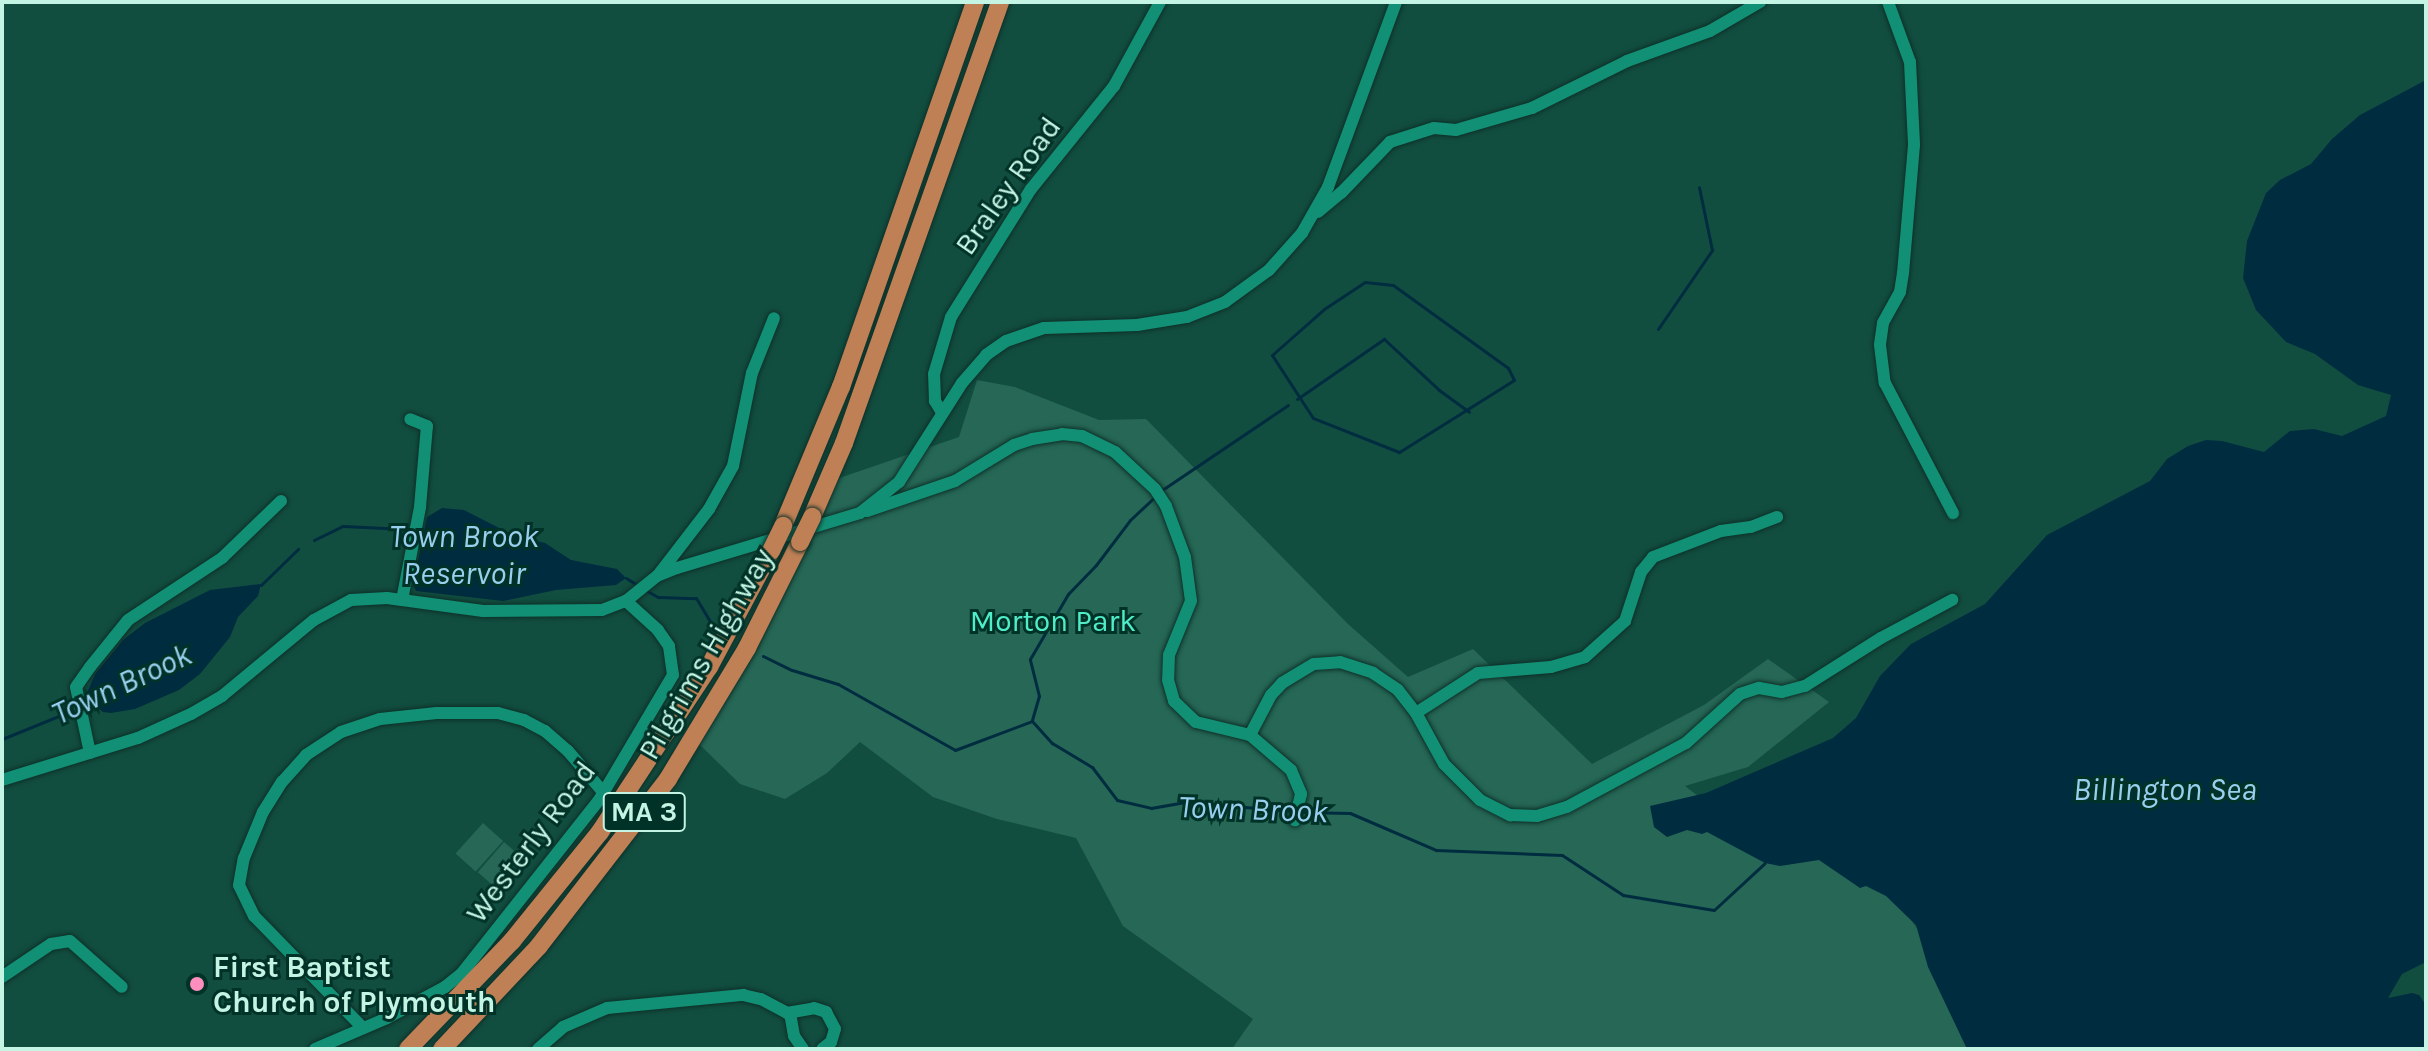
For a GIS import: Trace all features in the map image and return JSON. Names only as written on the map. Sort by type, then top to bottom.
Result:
[{"type":"highway","name":"Pilgrims Highway","points":[[408,1049],[512,941],[608,822],[709,667],[783,526],[841,387],[975,2]]},
{"type":"highway","name":"Pilgrims Highway","points":[[442,1049],[539,946],[668,779],[747,648],[812,517],[865,385],[1000,2]]},
{"type":"street","name":"Braley Road","points":[[941,411],[935,401],[934,374],[951,317],[1031,189],[1114,86],[1160,2]]},
{"type":"street","points":[[1312,217],[1344,149],[1396,2]]},
{"type":"street","points":[[860,513],[882,498],[906,473],[941,411],[986,355],[1018,335],[1058,326],[1119,327],[1162,322],[1212,309],[1269,270],[1312,217],[1341,193],[1390,142],[1434,128],[1456,130],[1532,108],[1627,61],[1710,31],[1760,2]]},
{"type":"street","points":[[1888,2],[1910,62],[1914,145],[1900,292],[1883,323],[1880,345],[1885,383],[1953,513]]},
{"type":"street","points":[[2,780],[138,738],[207,706],[249,675],[301,629],[340,604],[376,597],[461,610],[577,612],[607,609],[630,599],[654,579],[709,509],[733,466],[752,373],[774,318]]},
{"type":"street","points":[[402,600],[420,507],[427,426],[410,419]]},
{"type":"street","points":[[654,579],[941,487],[1014,445],[1062,434],[1104,445],[1155,489],[1163,500],[1179,539],[1192,589],[1191,601],[1171,644],[1168,667],[1170,692],[1179,709],[1196,722],[1250,735],[1291,770],[1300,787],[1300,807],[1295,820]]},
{"type":"street","points":[[90,753],[77,694],[83,677],[128,620],[222,558],[281,501]]},
{"type":"street","points":[[1416,713],[1478,673],[1551,667],[1585,657],[1625,621],[1641,572],[1650,559],[1713,534],[1751,527],[1777,517]]},
{"type":"street","name":"Westerly Road","points":[[315,1049],[445,987],[462,973],[503,926],[604,793],[673,675],[669,646],[630,599]]},
{"type":"street","points":[[1250,735],[1278,686],[1300,671],[1327,661],[1347,664],[1381,678],[1398,690],[1416,713],[1444,764],[1480,800],[1517,817],[1547,814],[1686,743],[1740,694],[1759,688],[1782,692],[1805,686],[1872,643],[1952,600]]},
{"type":"street","points":[[363,1028],[254,916],[239,885],[244,858],[263,812],[282,782],[306,755],[341,732],[380,719],[437,713],[498,713],[524,720],[545,731],[568,751],[604,793]]},
{"type":"street","points":[[2,977],[51,944],[70,941],[122,987]]},
{"type":"street","points":[[538,1049],[575,1021],[622,1006],[743,995],[790,1013],[814,1008],[826,1012],[835,1029],[831,1042],[822,1049]]},
{"type":"street","points":[[790,1013],[794,1036],[803,1049]]},
{"type":"green space","name":"Morton Park","points":[[977,380],[1015,387],[1099,420],[1146,419],[1348,624],[1408,677],[1473,649],[1592,764],[1704,705],[1768,659],[1829,702],[1748,767],[1685,786],[1724,816],[1772,835],[1894,896],[1924,938],[1980,1049],[1232,1049],[1253,1019],[1123,926],[1076,838],[997,819],[933,797],[860,742],[827,773],[785,799],[740,784],[696,741],[819,485],[959,437]]},
{"type":"green space","points":[[483,823],[503,841],[476,872],[456,853]]},
{"type":"green space","points":[[504,842],[519,855],[493,885],[478,872]]},
{"type":"water","name":"Billington Sea","points":[[2426,80],[2426,962],[2402,974],[2388,998],[2412,993],[2419,995],[2426,1005],[2426,1049],[1967,1049],[1928,967],[1916,925],[1886,896],[1866,886],[1860,888],[1819,860],[1780,866],[1765,863],[1707,832],[1702,834],[1687,830],[1667,837],[1654,827],[1650,806],[1706,793],[1833,738],[1856,718],[1880,676],[1911,644],[1985,604],[2047,535],[2150,481],[2167,459],[2188,446],[2206,440],[2222,441],[2264,452],[2290,431],[2314,429],[2342,436],[2386,416],[2391,395],[2358,385],[2315,354],[2286,342],[2256,310],[2243,278],[2247,241],[2266,193],[2280,180],[2311,164],[2332,139],[2360,115]]},
{"type":"water","name":"Town Brook Reservoir","points":[[442,508],[464,510],[513,535],[545,543],[571,560],[617,569],[626,578],[616,585],[556,590],[503,601],[416,591],[413,585],[427,517]]},
{"type":"water","points":[[261,584],[258,596],[238,617],[230,637],[200,674],[179,690],[135,709],[111,713],[103,712],[85,698],[95,674],[123,640],[145,623],[210,590]]},
{"type":"waterway","points":[[1658,329],[1712,250],[1699,187]]},
{"type":"waterway","points":[[1365,282],[1393,285],[1508,368],[1514,380],[1399,452],[1313,418],[1272,355],[1324,309],[1365,282]]},
{"type":"waterway","points":[[1297,399],[1384,339],[1439,390],[1469,412]]},
{"type":"waterway","points":[[1162,490],[1288,405]]},
{"type":"waterway","points":[[1032,720],[1039,696],[1030,659],[1068,594],[1096,565],[1130,520],[1157,495]]},
{"type":"waterway","name":"Town Brook","points":[[314,540],[343,526],[406,529]]},
{"type":"waterway","name":"Town Brook","points":[[261,585],[298,549]]},
{"type":"waterway","name":"Town Brook","points":[[626,578],[637,585]]},
{"type":"waterway","name":"Town Brook","points":[[647,591],[658,597],[696,598],[711,623]]},
{"type":"waterway","name":"Town Brook","points":[[763,656],[792,670],[838,684],[955,750],[1032,721],[1052,743],[1092,767],[1117,800],[1151,808],[1186,802],[1293,811]]},
{"type":"waterway","name":"Town Brook","points":[[2,739],[78,708]]},
{"type":"waterway","name":"Town Brook","points":[[1300,812],[1350,813],[1436,850],[1562,855],[1623,895],[1714,910],[1765,863]]},
{"type":"place","name":"First Baptist Church of Plymouth","points":[[197,984]]}]
